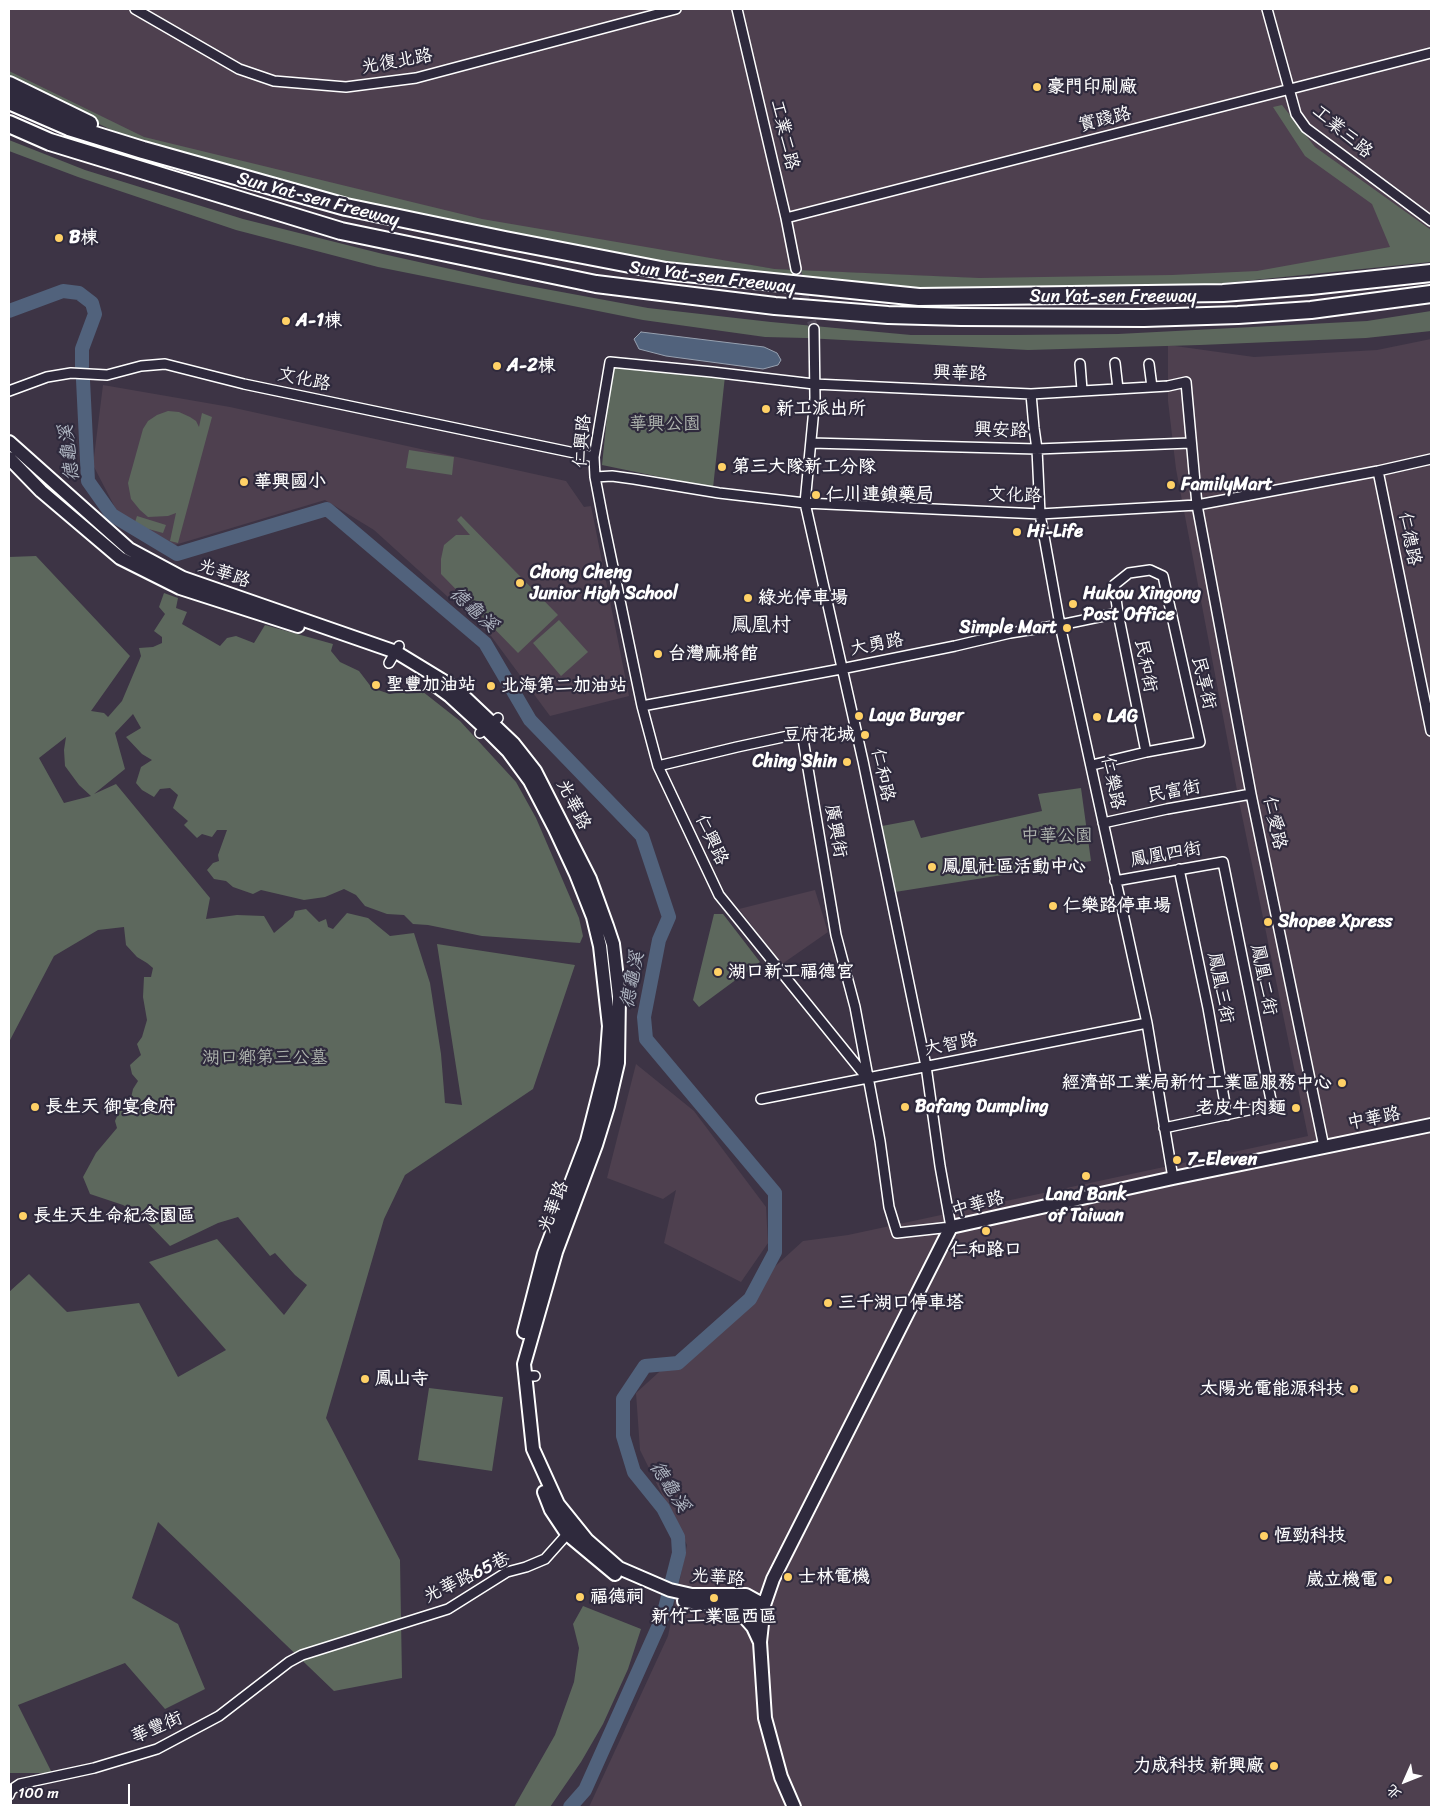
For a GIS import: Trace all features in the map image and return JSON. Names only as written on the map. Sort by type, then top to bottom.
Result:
[{"type":"highway","points":[[9,85],[143,150]]},
{"type":"highway","name":"Sun Yat-sen Freeway","points":[[9,101],[69,127],[143,150],[346,206],[504,240],[666,271],[919,297],[1222,293],[1311,286],[1431,273]]},
{"type":"highway","name":"Sun Yat-sen Freeway","points":[[9,125],[50,142],[341,231],[596,284],[775,306],[888,315],[1144,318],[1238,315],[1311,310],[1431,294]]},
{"type":"street","name":"光復北路","points":[[135,9],[240,69],[274,82],[346,87],[416,78],[676,9]]},
{"type":"street","name":"工業二路","points":[[737,9],[786,218],[796,269]]},
{"type":"street","name":"工業三路","points":[[1267,9],[1296,114],[1306,128],[1431,221]]},
{"type":"street","name":"實踐路","points":[[786,218],[1431,53]]},
{"type":"street","name":"仁和路","points":[[814,329],[814,413],[805,503],[863,761],[926,1066],[940,1166],[951,1227]]},
{"type":"street","name":"興華路","points":[[610,362],[814,384],[1031,394],[1168,386],[1186,382],[1197,505]]},
{"type":"street","name":"仁興路","points":[[610,362],[594,457],[595,477],[642,706],[658,766],[719,895],[867,1078],[880,1141],[889,1207],[897,1233],[951,1227]]},
{"type":"street","points":[[1115,363],[1118,389]]},
{"type":"street","name":"文化路","points":[[9,391],[47,377],[71,373],[107,376],[141,366],[165,364],[244,384],[594,457]]},
{"type":"street","points":[[1080,364],[1082,390]]},
{"type":"street","points":[[1149,364],[1152,387]]},
{"type":"street","name":"仁樂路","points":[[1031,394],[1037,449],[1040,514],[1060,625],[1147,1023],[1173,1178]]},
{"type":"street","name":"光華路","points":[[9,442],[129,549],[183,578],[394,655],[455,688],[489,726],[530,781],[573,866],[593,917],[600,946],[609,1026],[606,1066],[597,1091],[587,1141],[544,1254],[528,1313],[518,1363],[525,1449],[551,1510],[571,1529],[620,1568],[688,1602],[716,1605],[764,1605]]},
{"type":"street","name":"興安路","points":[[811,442],[1037,449],[1190,443]]},
{"type":"street","name":"光華路","points":[[9,458],[42,490],[120,558],[180,588],[360,647],[394,655]]},
{"type":"street","name":"文化路","points":[[595,477],[612,476],[706,491],[805,503],[1040,514],[1197,505],[1378,471],[1431,459]]},
{"type":"street","name":"仁德路","points":[[1378,471],[1431,731]]},
{"type":"street","name":"仁愛路","points":[[1197,505],[1251,794],[1324,1147]]},
{"type":"street","name":"民享街","points":[[1092,765],[1200,742],[1163,576],[1150,570],[1129,573],[1114,585]]},
{"type":"street","name":"民和街","points":[[1114,585],[1146,752]]},
{"type":"street","name":"大勇路","points":[[642,706],[841,669],[1010,633],[1118,613]]},
{"type":"street","name":"光華路","points":[[489,726],[513,743],[536,771],[590,879],[613,944],[619,996],[618,1063],[596,1145],[532,1332],[524,1364],[530,1376],[533,1448],[571,1529]]},
{"type":"street","name":"廣興街","points":[[658,766],[802,733],[836,935],[855,1007],[867,1078]]},
{"type":"street","name":"民富街","points":[[1103,823],[1251,794]]},
{"type":"street","name":"鳳凰四街","points":[[1115,881],[1223,862]]},
{"type":"street","name":"鳳凰二街","points":[[1223,862],[1272,1105],[1227,1115]]},
{"type":"street","name":"鳳凰三街","points":[[1179,869],[1208,1008],[1227,1115]]},
{"type":"street","name":"大智路","points":[[762,1099],[1147,1023]]},
{"type":"street","points":[[1164,1128],[1227,1115]]},
{"type":"street","name":"中華路","points":[[794,1807],[782,1777],[765,1718],[760,1642],[764,1605],[776,1573],[951,1227],[1173,1178],[1431,1125]]},
{"type":"street","name":"光華路65巷","points":[[302,1655],[448,1609],[507,1572],[545,1559],[571,1529]]},
{"type":"street","name":"光華路","points":[[667,1592],[746,1595],[764,1605]]},
{"type":"street","points":[[716,1605],[740,1614],[753,1627],[760,1642]]},
{"type":"street","name":"華豐街","points":[[9,1795],[11,1790],[20,1784],[94,1768],[157,1749],[219,1716],[289,1662],[302,1655]]},
{"type":"shaded area","points":[[9,9],[1431,9],[1431,251],[1162,287],[775,269],[458,218],[142,138],[9,72]]},
{"type":"shaded area","points":[[1431,339],[1431,1807],[589,1807],[668,1636],[687,1545],[640,1450],[636,1393],[803,1241],[848,1235],[1308,1136],[1240,806],[1176,469],[1168,401],[1168,345],[1254,357],[1377,350]]},
{"type":"shaded area","points":[[103,385],[230,407],[566,481],[584,507],[591,506],[629,696],[550,716],[491,636],[374,530],[325,500],[168,547],[120,517],[93,465]]},
{"type":"shaded area","points":[[815,890],[828,932],[782,964],[739,909]]},
{"type":"shaded area","points":[[636,1064],[694,1111],[766,1207],[768,1243],[741,1282],[664,1243],[676,1190],[663,1199],[607,1178]]},
{"type":"green space","points":[[9,71],[144,137],[482,219],[775,269],[979,278],[1172,275],[1257,271],[1390,247],[1372,204],[1305,156],[1273,107],[1282,105],[1315,147],[1431,230],[1431,262],[1175,288],[919,292],[789,278],[616,255],[345,200],[144,146],[9,80]]},
{"type":"green space","points":[[9,140],[85,170],[243,219],[383,254],[513,283],[648,308],[911,335],[1118,334],[1367,321],[1431,311],[1431,331],[1366,338],[1028,350],[765,337],[643,320],[378,267],[236,230],[78,177],[9,151]]},
{"type":"green space","name":"華興公園","points":[[612,367],[725,376],[713,488],[602,465]]},
{"type":"green space","points":[[168,411],[179,412],[190,417],[196,421],[199,427],[202,413],[212,417],[178,543],[170,541],[176,513],[168,516],[148,517],[131,499],[128,483],[143,429],[148,421]]},
{"type":"green space","points":[[409,450],[454,457],[452,475],[406,468]]},
{"type":"green space","points":[[137,516],[166,525],[163,533],[134,525]]},
{"type":"green space","points":[[461,516],[558,615],[518,653],[441,574],[441,559],[444,545],[456,535],[470,535],[457,520]]},
{"type":"green space","name":"湖口鄉第三公墓","points":[[36,556],[130,656],[91,711],[104,713],[108,717],[122,701],[141,656],[139,648],[153,647],[162,643],[162,637],[154,631],[165,614],[159,607],[164,593],[178,598],[176,608],[187,612],[182,624],[220,646],[227,638],[236,636],[254,643],[265,625],[333,644],[331,651],[340,662],[359,671],[372,688],[390,694],[403,691],[411,683],[460,721],[516,782],[536,818],[579,918],[583,936],[580,943],[482,936],[428,925],[413,924],[404,915],[387,914],[365,906],[356,895],[344,889],[325,897],[304,900],[261,890],[253,894],[233,887],[226,881],[214,879],[207,870],[213,863],[219,861],[218,855],[227,830],[217,830],[212,837],[202,834],[197,838],[184,825],[188,821],[173,808],[178,795],[170,788],[160,789],[154,797],[142,790],[136,783],[141,767],[152,760],[142,754],[126,737],[141,728],[133,714],[115,733],[125,769],[94,794],[116,784],[210,898],[206,919],[237,915],[264,916],[274,933],[293,917],[295,911],[306,909],[319,922],[326,919],[328,927],[333,929],[347,913],[368,918],[390,936],[414,933],[430,983],[441,1054],[445,1103],[462,1105],[437,944],[575,965],[533,1089],[405,1175],[384,1219],[326,1418],[400,1560],[402,1678],[334,1691],[158,1522],[132,1598],[178,1624],[205,1689],[165,1709],[125,1663],[18,1705],[52,1773],[9,1773],[9,1292],[29,1274],[67,1312],[139,1303],[178,1377],[226,1350],[149,1262],[217,1239],[284,1315],[307,1285],[275,1253],[270,1256],[238,1217],[218,1223],[170,1246],[142,1217],[123,1205],[90,1194],[83,1177],[96,1153],[117,1128],[115,1121],[119,1111],[130,1110],[135,1112],[138,1105],[131,1098],[133,1089],[138,1081],[132,1074],[130,1065],[141,1055],[137,1044],[142,1037],[147,1020],[143,997],[144,977],[151,977],[153,968],[137,957],[126,945],[124,927],[98,930],[54,956],[9,1042],[9,557]],"holes":[[[66,737],[64,750],[65,766],[79,785],[91,796],[64,803],[39,758]]]},
{"type":"green space","points":[[559,620],[588,652],[561,676],[533,643]]},
{"type":"green space","name":"中華公園","points":[[1081,788],[1091,861],[895,892],[882,826],[914,820],[921,838],[1042,811],[1038,794]]},
{"type":"green space","points":[[714,914],[723,914],[760,962],[699,1007],[693,1000]]},
{"type":"green space","points":[[429,1388],[503,1397],[492,1471],[418,1460]]},
{"type":"green space","points":[[583,1606],[641,1629],[628,1669],[603,1724],[581,1762],[550,1807],[514,1807],[555,1735],[574,1682],[579,1648],[573,1624]]},
{"type":"water","points":[[641,332],[764,347],[777,353],[781,360],[778,365],[763,369],[666,356],[639,349],[634,339]]},
{"type":"waterway","name":"德龜溪","points":[[9,311],[63,291],[79,293],[92,303],[95,314],[82,349],[82,367]]},
{"type":"waterway","name":"德龜溪","points":[[83,380],[88,481],[112,515],[177,554],[327,509],[485,643],[530,720],[642,836],[669,917],[659,940],[644,1017],[646,1039],[775,1193],[775,1252],[750,1299],[678,1363],[645,1366],[623,1399],[623,1436],[634,1472],[663,1508],[678,1537],[679,1553],[663,1616],[585,1790],[570,1807]]},
{"type":"tunnel","points":[[796,269],[814,329]]},
{"type":"place","name":"豪門印刷廠","points":[[1037,87]]},
{"type":"place","name":"B棟","points":[[59,238]]},
{"type":"place","name":"A-1棟","points":[[286,321]]},
{"type":"place","name":"A-2棟","points":[[497,366]]},
{"type":"place","name":"新工派出所","points":[[766,409]]},
{"type":"place","name":"第三大隊新工分隊","points":[[722,467]]},
{"type":"place","name":"華興國小","points":[[244,482]]},
{"type":"place","name":"FamilyMart","points":[[1171,485]]},
{"type":"place","name":"仁川連鎖藥局","points":[[816,495]]},
{"type":"place","name":"Hi-Life","points":[[1017,532]]},
{"type":"place","name":"Chong Cheng Junior High School","points":[[520,583]]},
{"type":"place","name":"綠光停車場","points":[[748,598]]},
{"type":"place","name":"Hukou Xingong Post Office","points":[[1073,604]]},
{"type":"place","name":"Simple Mart","points":[[1067,628]]},
{"type":"place","name":"台灣麻將館","points":[[658,654]]},
{"type":"place","name":"聖豐加油站","points":[[376,685]]},
{"type":"place","name":"北海第二加油站","points":[[491,686]]},
{"type":"place","name":"Laya Burger","points":[[859,716]]},
{"type":"place","name":"LAG","points":[[1097,717]]},
{"type":"place","name":"豆府花城","points":[[865,735]]},
{"type":"place","name":"Ching Shin","points":[[847,762]]},
{"type":"place","name":"鳳凰社區活動中心","points":[[932,867]]},
{"type":"place","name":"仁樂路停車場","points":[[1053,906]]},
{"type":"place","name":"Shopee Xpress","points":[[1268,922]]},
{"type":"place","name":"湖口新工福德宮","points":[[718,972]]},
{"type":"place","name":"經濟部工業局新竹工業區服務中心","points":[[1342,1083]]},
{"type":"place","name":"長生天 御宴食府","points":[[35,1107]]},
{"type":"place","name":"Bafang Dumpling","points":[[905,1107]]},
{"type":"place","name":"老皮牛肉麵","points":[[1296,1108]]},
{"type":"place","name":"7-Eleven","points":[[1177,1160]]},
{"type":"place","name":"Land Bank of Taiwan","points":[[1086,1176]]},
{"type":"place","name":"長生天生命紀念園區","points":[[23,1216]]},
{"type":"place","name":"仁和路口","points":[[986,1231]]},
{"type":"place","name":"三千湖口停車塔","points":[[828,1303]]},
{"type":"place","name":"鳳山寺","points":[[365,1379]]},
{"type":"place","name":"太陽光電能源科技","points":[[1354,1389]]},
{"type":"place","name":"恆勁科技","points":[[1264,1536]]},
{"type":"place","name":"士林電機","points":[[788,1577]]},
{"type":"place","name":"崴立機電","points":[[1388,1580]]},
{"type":"place","name":"福德祠","points":[[580,1597]]},
{"type":"place","name":"新竹工業區西區","points":[[714,1598]]},
{"type":"place","name":"力成科技 新興廠","points":[[1274,1766]]},
{"type":"district","name":"鳳凰村","points":[[761,626]]}]
